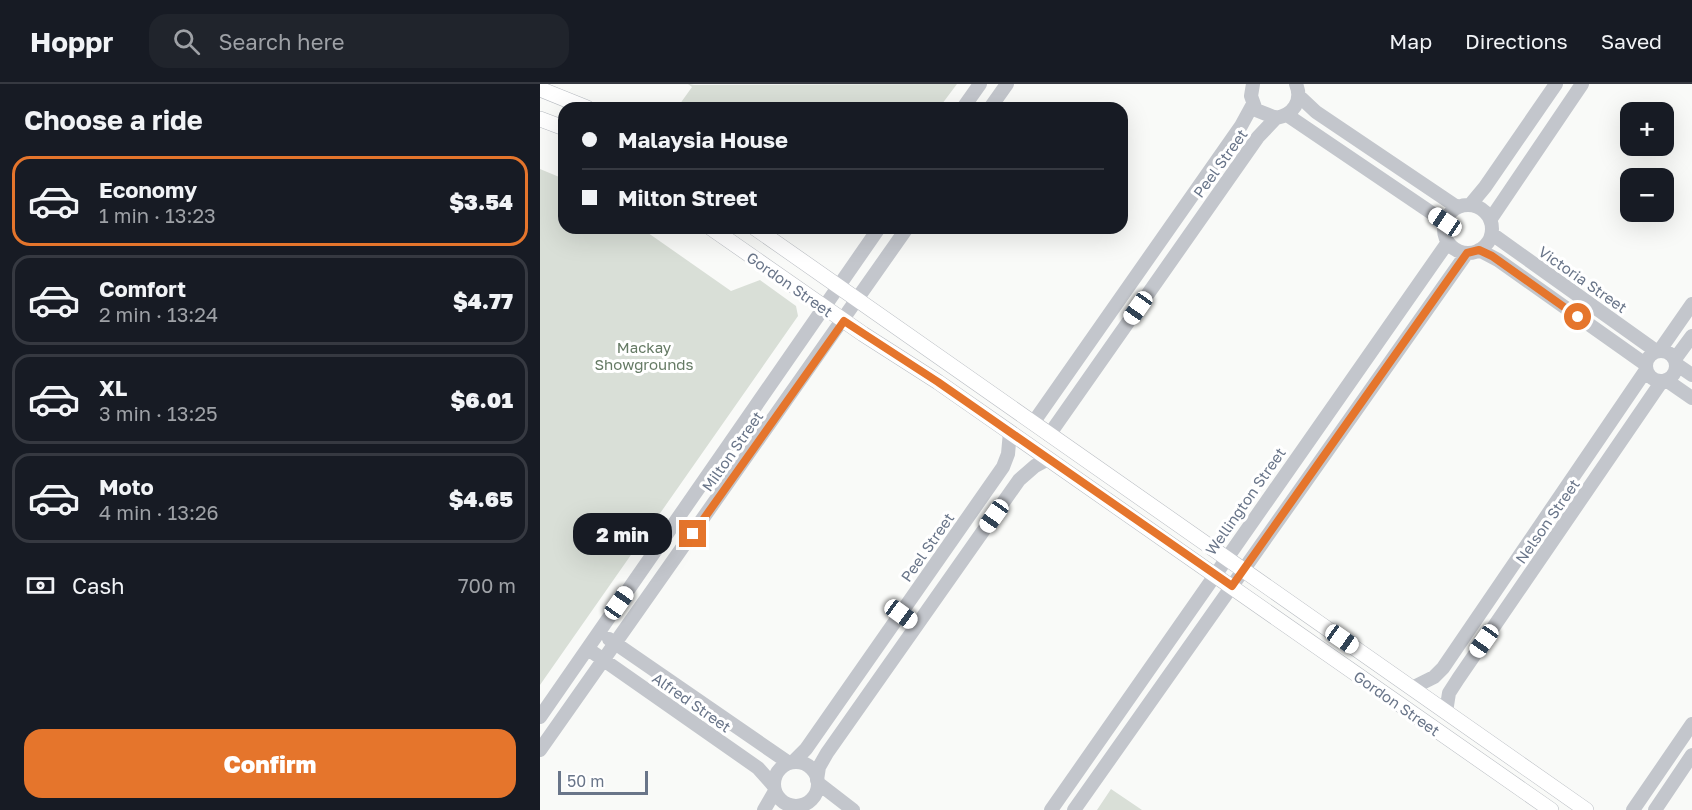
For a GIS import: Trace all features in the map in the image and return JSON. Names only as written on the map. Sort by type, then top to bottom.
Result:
[{"type":"main road","points":[[540,88],[573,102]]},
{"type":"main road","points":[[540,119],[558,126]]},
{"type":"main road","name":"Gordon Street","points":[[720,234],[823,307],[1010,432],[1551,810]]},
{"type":"main road","name":"Gordon Street","points":[[764,234],[1586,810]]},
{"type":"main road","points":[[1033,423],[1041,443],[1066,462],[1070,475]]},
{"type":"main road","points":[[1547,783],[1563,802],[1574,810]]},
{"type":"street","points":[[967,102],[980,84]]},
{"type":"street","points":[[994,102],[1006,84]]},
{"type":"street","points":[[1556,84],[1485,188],[1445,222],[1445,236],[1459,252],[1473,252],[1498,260],[1646,367],[1652,378],[1664,380],[1692,398]]},
{"type":"street","points":[[1490,220],[1582,84]]},
{"type":"street","points":[[1074,810],[1243,570],[1473,252],[1492,234],[1490,220],[1482,209],[1463,206],[1317,112],[1297,90]]},
{"type":"street","name":"Peel Street","points":[[1049,435],[1258,138],[1295,107],[1297,90]]},
{"type":"street","points":[[1249,91],[1262,114],[1281,117],[1445,222]]},
{"type":"street","name":"Peel Street","points":[[1033,423],[1241,126],[1249,91]]},
{"type":"street","name":"Milton Street","points":[[540,717],[875,234]]},
{"type":"street","name":"Milton Street","points":[[540,750],[844,321],[903,234]]},
{"type":"street","name":"Victoria Street","points":[[1492,234],[1658,351]]},
{"type":"street","name":"Wellington Street","points":[[1051,810],[1448,242]]},
{"type":"street","points":[[1646,367],[1649,356],[1658,351],[1692,304]]},
{"type":"street","points":[[1664,380],[1674,374],[1675,362],[1692,336]]},
{"type":"street","points":[[1658,351],[1669,352],[1675,362],[1692,375]]},
{"type":"street","name":"Nelson Street","points":[[1412,688],[1434,677],[1443,668],[1646,367]]},
{"type":"street","name":"Nelson Street","points":[[1446,712],[1449,693],[1458,679],[1664,380]]},
{"type":"street","name":"Peel Street","points":[[791,763],[806,749],[1006,460],[1010,432]]},
{"type":"street","points":[[795,807],[811,800],[818,781],[819,767],[827,753],[1019,480],[1035,466],[1048,459]]},
{"type":"street","points":[[952,540],[969,551]]},
{"type":"street","points":[[901,614],[917,625]]},
{"type":"street","name":"Alfred Street","points":[[599,632],[791,763]]},
{"type":"street","name":"Alfred Street","points":[[588,649],[758,768],[775,788]]},
{"type":"street","points":[[1443,668],[1443,678],[1448,682],[1458,679]]},
{"type":"street","points":[[1637,807],[1692,724]]},
{"type":"street","points":[[1655,810],[1692,755]]},
{"type":"street","points":[[764,810],[775,788],[777,772],[791,763],[811,768],[818,781],[853,810]]},
{"type":"street","points":[[775,788],[782,801],[795,807],[818,810]]},
{"type":"green space","points":[[688,84],[957,84],[944,102],[681,102],[692,87]]},
{"type":"green space","name":"Mackay Showgrounds","points":[[540,169],[558,176],[558,234],[650,234],[731,291],[760,280],[796,306],[798,316],[540,685]]},
{"type":"green space","points":[[1111,789],[1142,810],[1097,810]]},
{"type":"route","points":[[693,534],[844,321],[938,382],[1232,586],[1467,253],[1479,250],[1492,256],[1578,317]]}]
